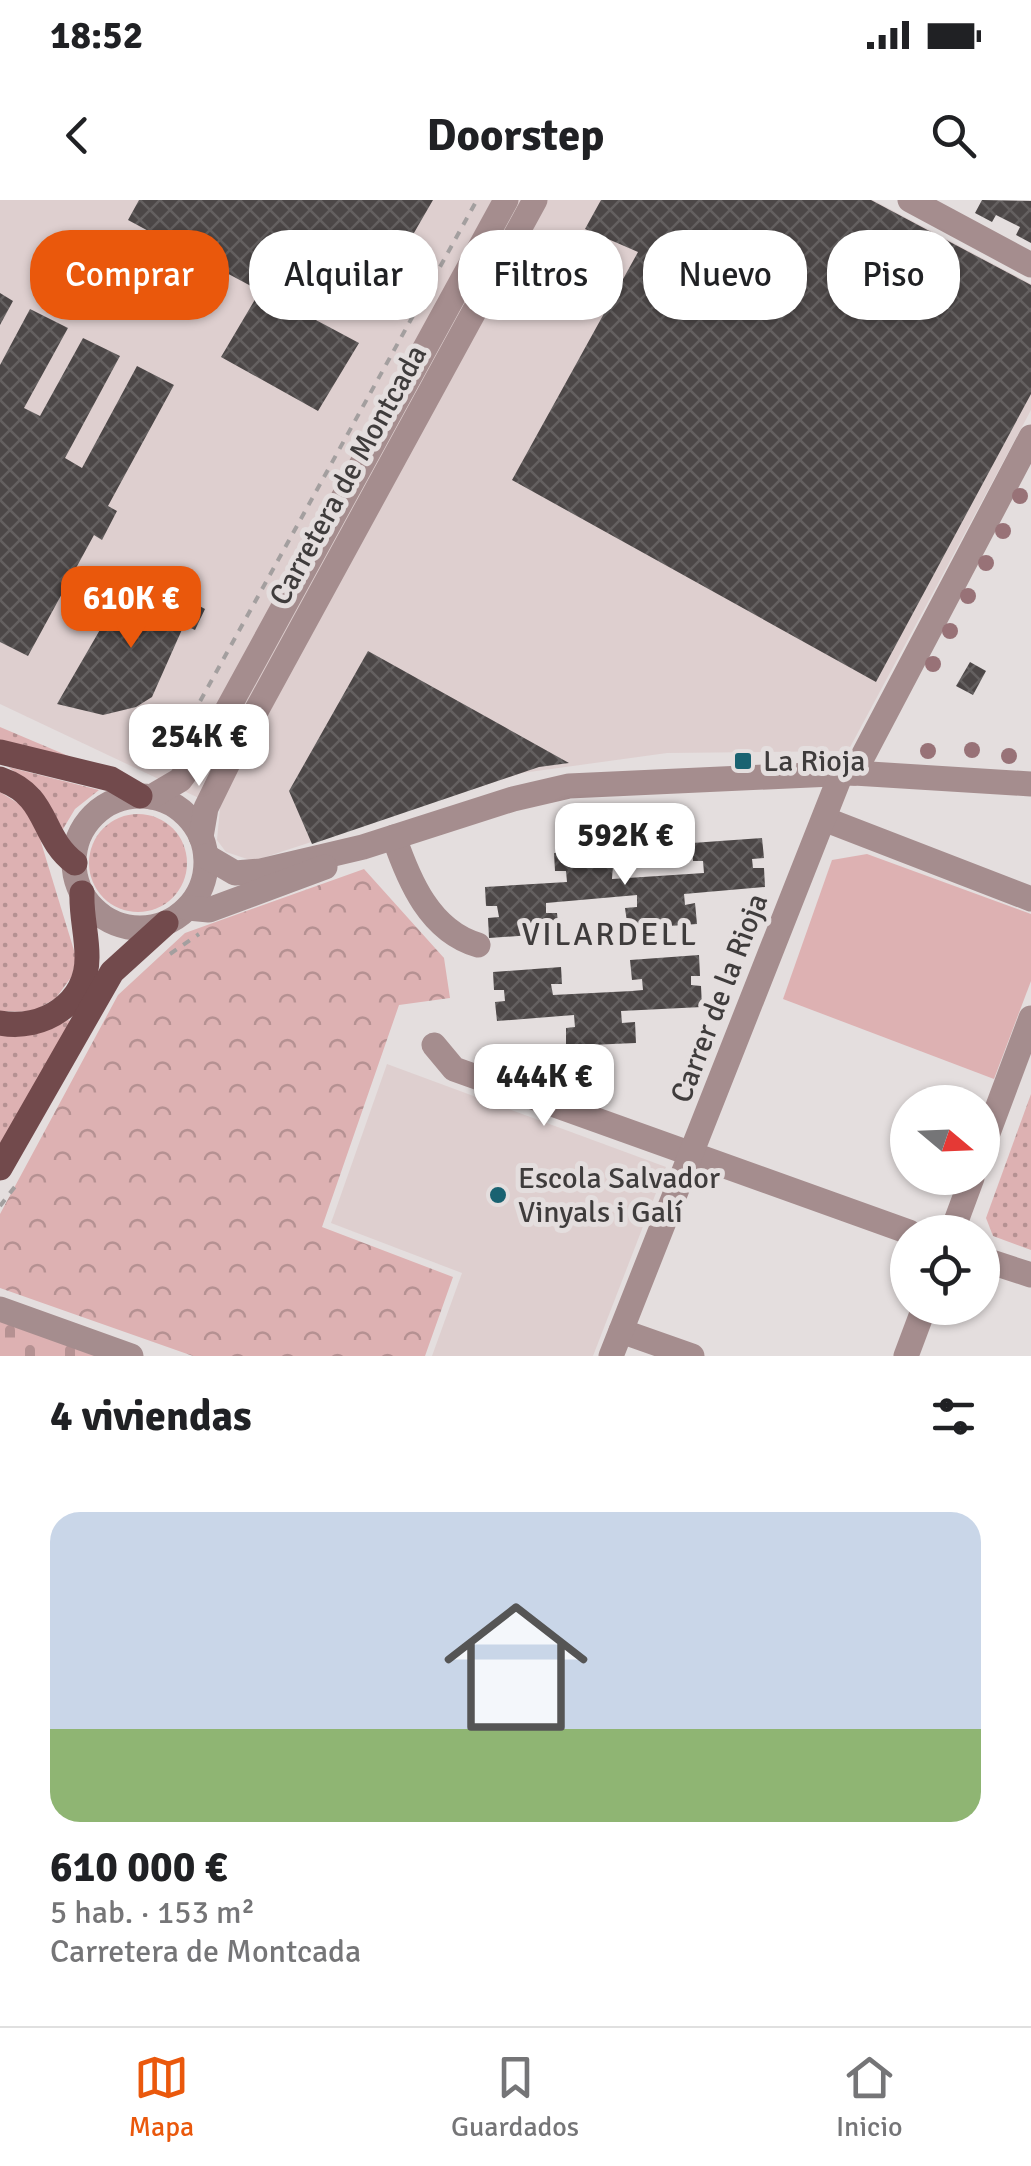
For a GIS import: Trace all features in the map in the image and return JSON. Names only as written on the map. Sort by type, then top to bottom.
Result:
[{"type":"main road","points":[[0,752],[111,780],[146,797]]},
{"type":"main road","points":[[0,779],[32,798],[55,843],[75,862]]},
{"type":"main road","points":[[0,1023],[46,1019],[72,999],[86,967],[82,893]]},
{"type":"main road","points":[[13,1170],[112,972],[166,923]]},
{"type":"street","name":"Carretera de Montcada","points":[[146,797],[180,780],[214,734],[506,200]]},
{"type":"street","name":"Carretera de Montcada","points":[[204,847],[206,808],[230,759],[535,200]]},
{"type":"street","points":[[910,200],[1031,265]]},
{"type":"street","name":"Carrer de la Rioja","points":[[610,1356],[824,819],[1031,437]]},
{"type":"street","points":[[204,847],[205,874],[188,908],[166,923],[147,928],[109,921],[82,893],[75,862],[78,840],[100,810],[115,801],[146,797],[182,810],[204,847],[235,872],[244,872],[363,847],[569,786],[848,773],[1031,784]]},
{"type":"street","points":[[824,819],[1031,899]]},
{"type":"street","points":[[394,837],[409,881],[433,914],[458,939],[478,944]]},
{"type":"street","points":[[188,908],[209,910],[266,891],[363,847]]},
{"type":"street","points":[[1000,1102],[1031,1018]]},
{"type":"street","points":[[434,1045],[454,1069],[890,1225]]},
{"type":"street","points":[[1000,1265],[1031,1276]]},
{"type":"street","points":[[0,1310],[131,1356]]},
{"type":"street","points":[[906,1356],[918,1325]]},
{"type":"street","points":[[621,1331],[692,1356]]},
{"type":"path","points":[[172,750],[477,200]]},
{"type":"path","points":[[168,954],[208,930]]},
{"type":"path","points":[[0,1196],[13,1170]]},
{"type":"path","points":[[0,1206],[13,1170]]},
{"type":"shaded area","points":[[0,200],[873,200],[929,230],[827,230],[827,320],[960,320],[960,246],[1031,284],[1031,410],[848,751],[667,753],[522,773],[253,861],[226,852],[217,840],[220,808],[0,704]]},
{"type":"shaded area","name":"Escola Salvador Vinyals i Galí","points":[[387,1064],[666,1167],[593,1356],[432,1356],[462,1273],[331,1223]]},
{"type":"green space","points":[[0,727],[92,766],[0,744]]},
{"type":"green space","points":[[8,767],[99,790],[75,809],[63,829],[39,789]]},
{"type":"green space","points":[[0,792],[24,807],[37,829],[76,957],[72,976],[56,998],[32,1012],[0,1011]]},
{"type":"green space","points":[[138,814],[157,817],[173,828],[184,844],[184,882],[173,898],[157,909],[138,912],[119,909],[103,898],[92,882],[89,863],[92,844],[103,828],[119,817]]},
{"type":"green space","points":[[867,854],[1031,914],[1031,981],[994,1079],[783,999],[832,860]]},
{"type":"green space","points":[[364,869],[444,958],[450,998],[399,1005],[322,1227],[453,1277],[425,1356],[193,1356],[0,1288],[0,1214],[118,995],[185,933]]},
{"type":"green space","points":[[71,1021],[0,1152],[0,1034],[32,1035]]},
{"type":"green space","points":[[1031,1094],[1031,1250],[1000,1239],[1000,1215],[987,1215],[994,1195],[1000,1195],[1000,1179]]},
{"type":"green space","points":[[0,1318],[107,1356],[0,1356]]},
{"type":"building","points":[[139,200],[433,200],[416,230],[249,230],[249,285],[229,274],[229,230],[147,230],[128,220]]},
{"type":"building","points":[[601,200],[871,200],[927,230],[827,230],[827,320],[960,320],[960,247],[1031,285],[1031,394],[876,682],[512,480],[600,320],[623,320],[623,279],[638,252],[623,245],[623,230],[585,229]]},
{"type":"building","points":[[982,200],[1031,201],[1031,243],[1016,235],[1020,227],[996,215],[992,222],[975,213]]},
{"type":"building","points":[[0,293],[13,301],[0,325]]},
{"type":"building","points":[[30,309],[30,320],[52,320],[68,328],[24,408],[40,416],[83,338],[120,356],[65,458],[82,468],[137,366],[174,385],[108,506],[117,511],[102,540],[94,535],[28,656],[0,642],[0,365]]},
{"type":"building","points":[[249,310],[249,320],[316,320],[359,343],[318,411],[221,357]]},
{"type":"building","points":[[146,577],[205,609],[195,630],[184,625],[152,697],[136,707],[103,715],[57,704],[123,590],[136,596]]},
{"type":"building","points":[[368,651],[569,763],[539,767],[312,844],[289,791]]},
{"type":"building","points":[[970,662],[986,671],[973,695],[956,686]]},
{"type":"building","points":[[762,838],[764,858],[752,859],[753,868],[764,868],[765,887],[684,894],[685,905],[695,903],[697,924],[628,929],[625,908],[637,907],[637,895],[546,903],[546,913],[557,913],[559,933],[489,938],[488,918],[499,917],[497,906],[486,906],[485,887],[567,882],[566,871],[555,871],[554,853],[623,848],[623,865],[613,865],[612,879],[704,873],[703,861],[693,861],[692,843]]},
{"type":"building","points":[[699,955],[700,976],[691,976],[691,985],[701,986],[702,1007],[621,1011],[622,1023],[635,1022],[636,1043],[566,1046],[566,1028],[575,1027],[574,1015],[497,1021],[495,1002],[505,1001],[504,990],[494,990],[493,972],[561,967],[562,984],[551,984],[553,995],[632,991],[643,990],[642,979],[632,980],[630,960]]},
{"type":"place","name":"La Rioja","points":[[743,761]]},
{"type":"place","name":"Escola Salvador Vinyals i Galí","points":[[498,1195]]},
{"type":"district","name":"VILARDELL","points":[[610,934]]}]
